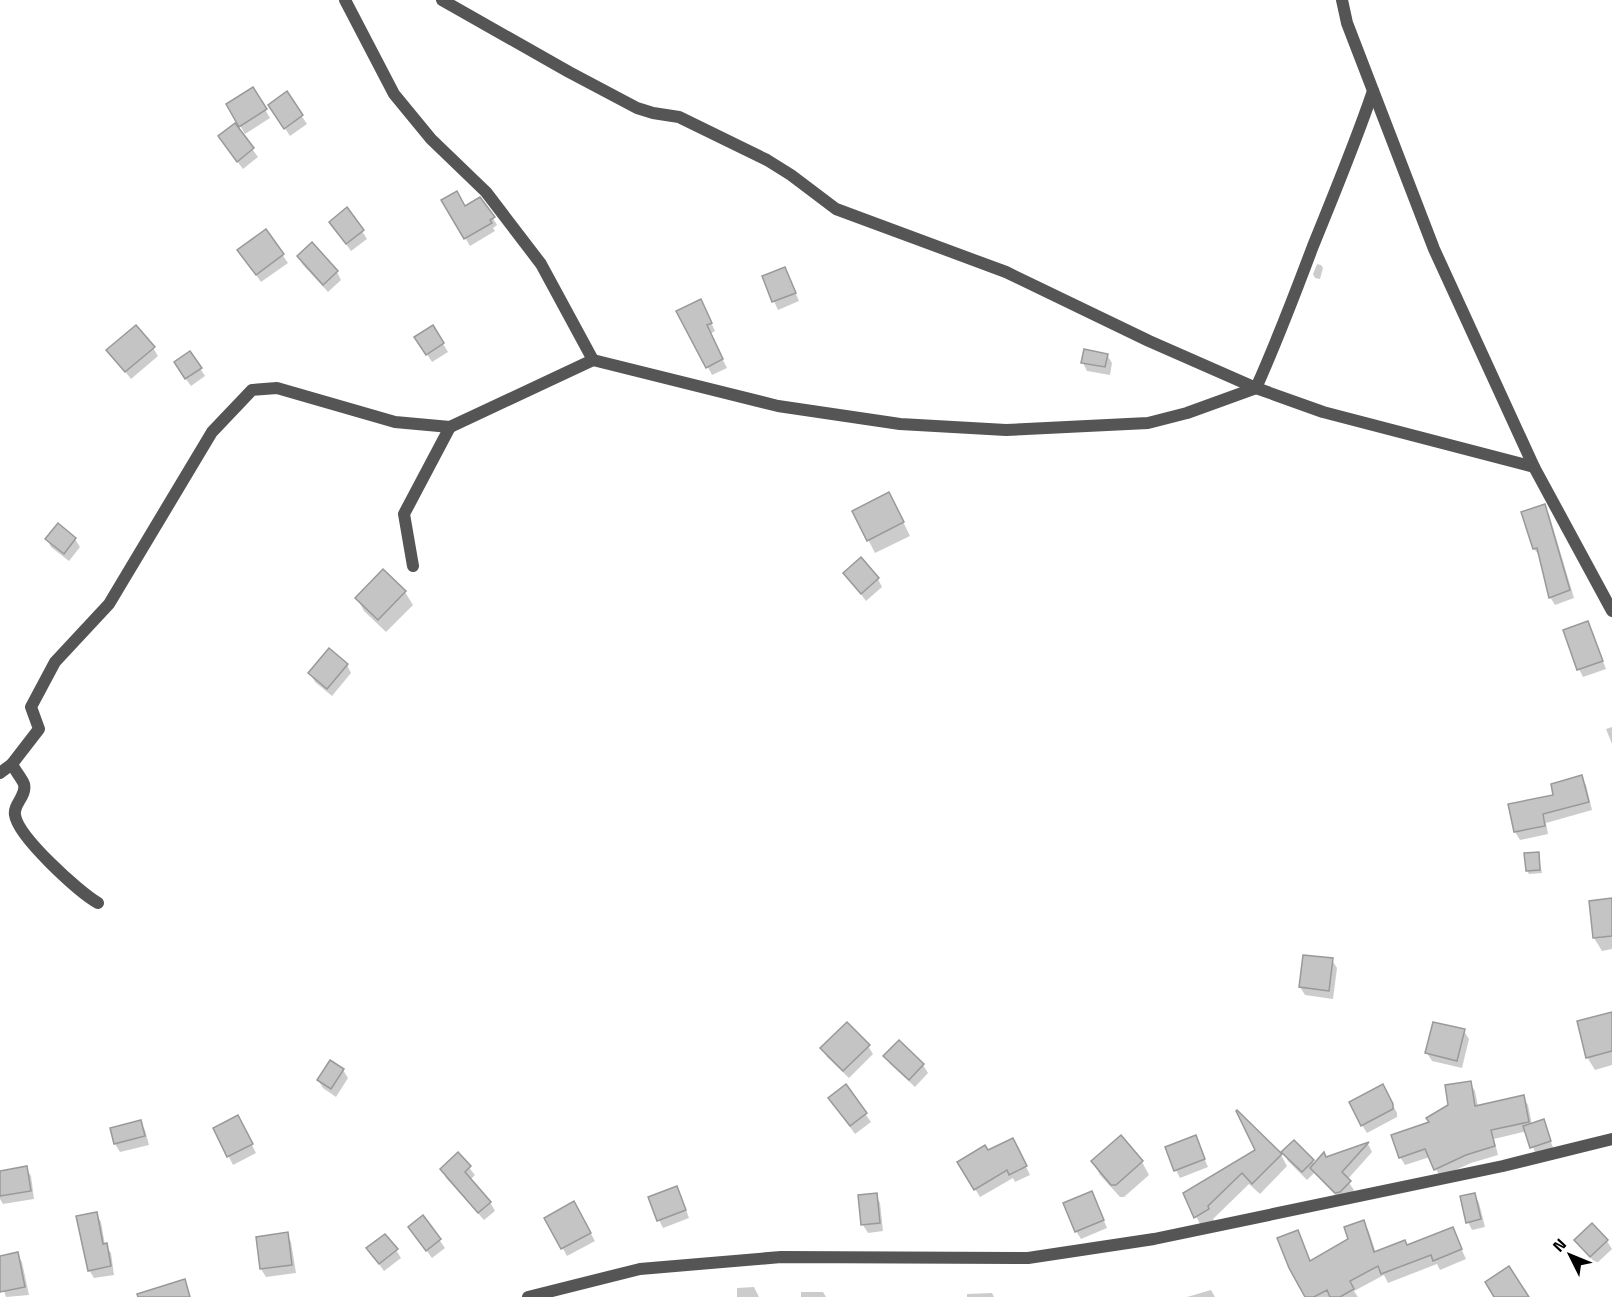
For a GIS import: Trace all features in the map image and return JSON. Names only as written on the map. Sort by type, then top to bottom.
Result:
[{"type":"street","points":[[345,0],[394,94],[431,139],[486,192],[541,264],[593,360]]},
{"type":"street","points":[[442,0],[637,108],[679,117],[767,160],[836,209],[1006,272],[1149,341],[1256,388],[1323,412],[1534,467]]},
{"type":"street","points":[[1342,0],[1347,23],[1372,91],[1434,249],[1534,467],[1612,611]]},
{"type":"street","points":[[0,773],[12,764],[39,729],[31,707],[55,662],[109,604],[212,432],[252,390],[277,388],[395,422],[450,428],[593,360],[778,406],[900,424],[1006,430],[1148,423],[1187,413],[1256,388],[1339,186],[1372,91]]},
{"type":"street","points":[[413,566],[404,514],[450,428]]},
{"type":"street","points":[[12,764],[24,783],[24,790],[17,804],[15,815],[20,826],[46,859],[86,896],[98,903]]},
{"type":"street","points":[[528,1297],[640,1269],[781,1257],[1039,1257],[1154,1239],[1321,1205],[1503,1166],[1612,1139]]},
{"type":"building","points":[[253,87],[267,109],[239,127],[226,104]]},
{"type":"building","points":[[287,91],[303,115],[284,129],[268,105]]},
{"type":"building","points":[[235,123],[254,148],[237,162],[218,136]]},
{"type":"building","points":[[457,191],[465,206],[480,197],[495,217],[490,220],[492,223],[464,239],[441,200]]},
{"type":"building","points":[[347,207],[364,230],[346,244],[329,222]]},
{"type":"building","points":[[266,229],[284,254],[256,275],[237,250]]},
{"type":"building","points":[[312,242],[338,271],[323,285],[297,256]]},
{"type":"building","points":[[785,267],[796,293],[772,302],[762,276]]},
{"type":"building","points":[[701,299],[712,323],[707,325],[723,359],[706,368],[676,311]]},
{"type":"building","points":[[136,325],[155,347],[125,372],[106,350]]},
{"type":"building","points":[[433,325],[444,343],[426,355],[414,337]]},
{"type":"building","points":[[1084,349],[1108,354],[1105,367],[1081,363]]},
{"type":"building","points":[[190,351],[202,368],[185,379],[174,362]]},
{"type":"building","points":[[889,492],[904,522],[867,541],[852,511]]},
{"type":"building","points":[[1545,504],[1570,590],[1549,598],[1537,548],[1533,549],[1521,512]]},
{"type":"building","points":[[58,523],[76,538],[64,554],[45,539]]},
{"type":"building","points":[[861,557],[879,578],[861,594],[843,573]]},
{"type":"building","points":[[383,569],[406,591],[378,620],[355,598]]},
{"type":"building","points":[[1588,621],[1603,661],[1577,670],[1563,630]]},
{"type":"building","points":[[329,648],[348,664],[327,689],[308,673]]},
{"type":"building","points":[[1582,775],[1589,802],[1543,814],[1545,826],[1514,832],[1508,804],[1553,795],[1551,784]]},
{"type":"building","points":[[1539,852],[1540,870],[1526,871],[1524,853]]},
{"type":"building","points":[[1612,898],[1612,936],[1593,938],[1589,901]]},
{"type":"building","points":[[1303,955],[1333,958],[1329,991],[1299,987]]},
{"type":"building","points":[[1612,1012],[1612,1051],[1586,1058],[1577,1021]]},
{"type":"building","points":[[847,1022],[870,1045],[843,1071],[820,1048]]},
{"type":"building","points":[[1433,1022],[1465,1029],[1457,1061],[1425,1053]]},
{"type":"building","points":[[899,1040],[924,1064],[909,1080],[883,1056]]},
{"type":"building","points":[[330,1060],[344,1069],[331,1089],[317,1080]]},
{"type":"building","points":[[1471,1081],[1475,1106],[1524,1095],[1529,1122],[1491,1130],[1495,1146],[1466,1155],[1434,1170],[1425,1149],[1399,1158],[1391,1135],[1429,1122],[1426,1118],[1448,1105],[1445,1085]]},
{"type":"building","points":[[846,1084],[867,1113],[850,1126],[828,1098]]},
{"type":"building","points":[[1383,1084],[1393,1104],[1393,1109],[1361,1126],[1349,1102]]},
{"type":"building","points":[[1237,1110],[1282,1154],[1252,1184],[1242,1173],[1208,1206],[1209,1209],[1194,1218],[1183,1193],[1255,1150]]},
{"type":"building","points":[[238,1115],[253,1144],[227,1157],[213,1128]]},
{"type":"building","points":[[1544,1119],[1551,1141],[1530,1148],[1523,1126]]},
{"type":"building","points":[[141,1120],[145,1136],[114,1144],[110,1128]]},
{"type":"building","points":[[1121,1135],[1143,1161],[1116,1185],[1111,1185],[1091,1161]]},
{"type":"building","points":[[1196,1135],[1205,1159],[1174,1171],[1165,1147]]},
{"type":"building","points":[[1013,1138],[1027,1166],[1009,1175],[1007,1170],[974,1190],[957,1162],[985,1145],[988,1150]]},
{"type":"building","points":[[1294,1140],[1314,1160],[1302,1172],[1281,1152]]},
{"type":"building","points":[[1369,1142],[1342,1172],[1351,1181],[1340,1192],[1335,1193],[1310,1168],[1324,1152],[1326,1157]]},
{"type":"building","points":[[458,1152],[471,1166],[465,1172],[491,1202],[478,1213],[440,1169]]},
{"type":"building","points":[[27,1166],[31,1191],[0,1196],[0,1171]]},
{"type":"building","points":[[677,1186],[686,1210],[657,1221],[648,1197]]},
{"type":"building","points":[[1092,1191],[1104,1220],[1075,1232],[1063,1203]]},
{"type":"building","points":[[877,1193],[880,1223],[861,1225],[858,1195]]},
{"type":"building","points":[[1475,1193],[1481,1219],[1466,1223],[1460,1196]]},
{"type":"building","points":[[574,1201],[591,1233],[561,1249],[544,1218]]},
{"type":"building","points":[[97,1212],[103,1244],[107,1243],[111,1266],[88,1271],[76,1216]]},
{"type":"building","points":[[423,1215],[441,1239],[426,1251],[408,1227]]},
{"type":"building","points":[[1364,1220],[1374,1252],[1405,1240],[1407,1245],[1453,1227],[1462,1249],[1433,1261],[1431,1255],[1381,1274],[1378,1266],[1350,1281],[1354,1289],[1340,1297],[1330,1297],[1327,1290],[1314,1297],[1305,1297],[1289,1268],[1277,1238],[1298,1230],[1310,1261],[1348,1239],[1344,1227]]},
{"type":"building","points":[[1592,1223],[1608,1240],[1590,1257],[1574,1240]]},
{"type":"building","points":[[288,1232],[292,1265],[260,1269],[256,1237]]},
{"type":"building","points":[[385,1234],[398,1249],[379,1264],[366,1248]]},
{"type":"building","points":[[18,1252],[25,1287],[0,1292],[0,1256]]},
{"type":"building","points":[[1509,1266],[1529,1297],[1494,1297],[1485,1282]]},
{"type":"building","points":[[185,1279],[190,1297],[138,1297],[137,1294]]}]
